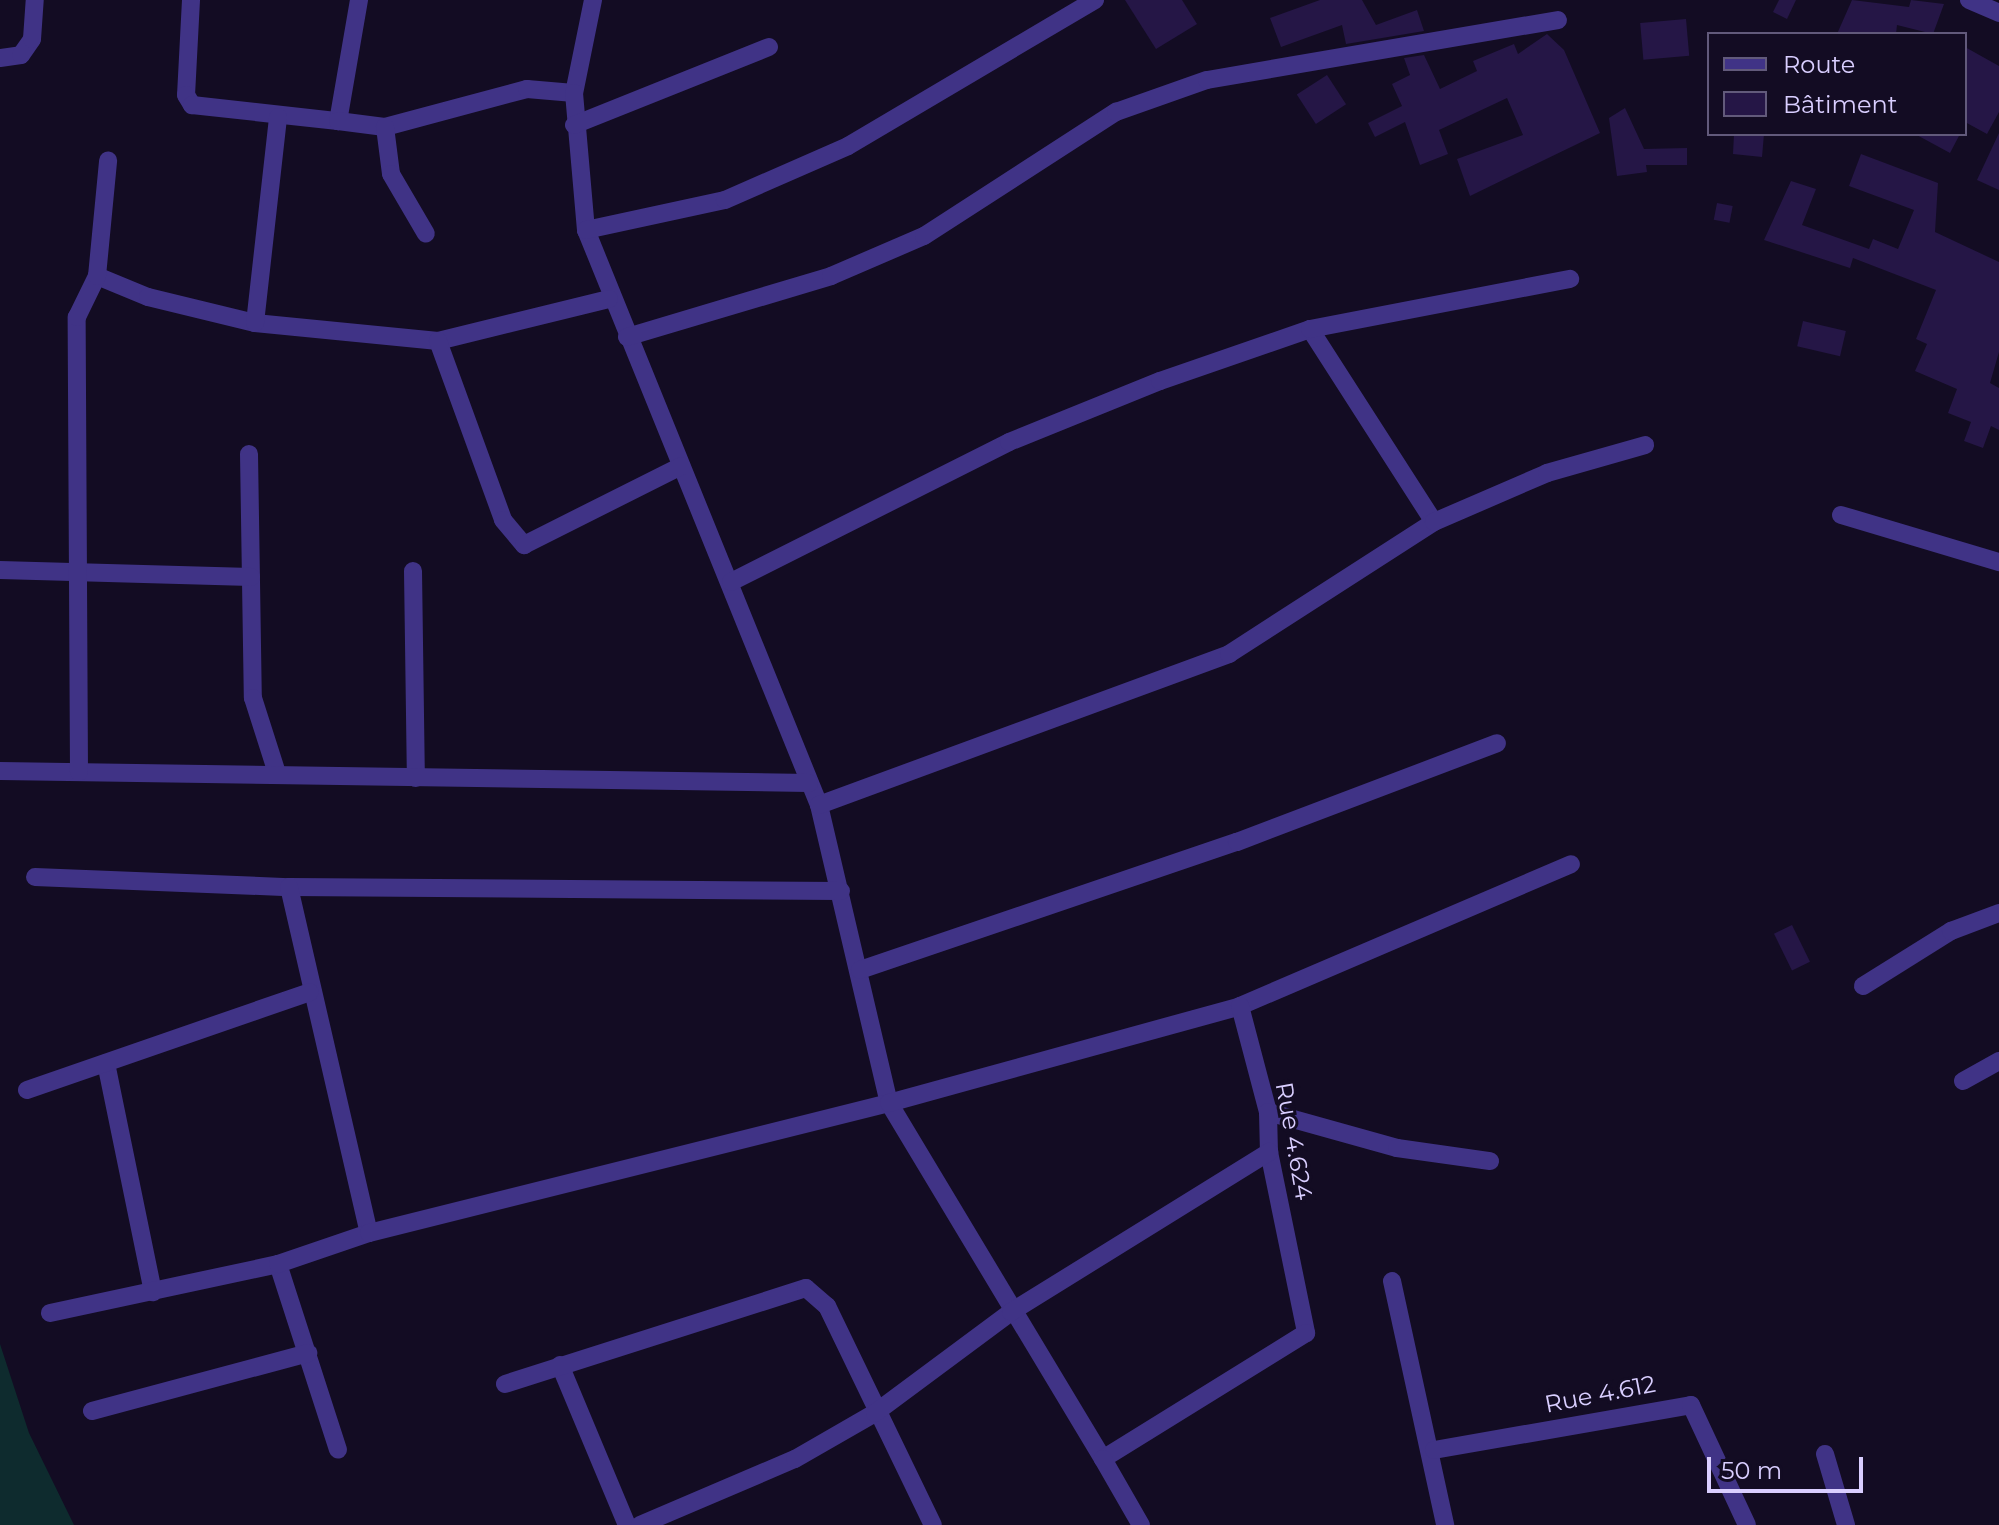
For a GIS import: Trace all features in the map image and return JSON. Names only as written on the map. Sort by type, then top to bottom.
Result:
[{"type":"street","points":[[0,58],[21,55],[32,39],[35,0]]},
{"type":"street","points":[[191,0],[186,95],[192,105],[385,127],[527,89],[574,93]]},
{"type":"street","points":[[338,121],[359,0]]},
{"type":"street","points":[[593,0],[574,93],[574,125],[586,230],[609,299],[731,582],[819,805],[889,1103],[1011,1312],[1141,1525]]},
{"type":"street","points":[[586,230],[725,200],[848,146],[1095,0]]},
{"type":"street","points":[[1969,0],[1999,13]]},
{"type":"street","points":[[627,337],[831,276],[924,236],[1116,112],[1207,80],[1558,20]]},
{"type":"street","points":[[574,125],[769,47]]},
{"type":"street","points":[[255,323],[278,117]]},
{"type":"street","points":[[385,127],[391,174],[426,234]]},
{"type":"street","points":[[79,772],[77,317],[97,276],[108,161]]},
{"type":"street","points":[[97,276],[148,297],[255,323],[438,341],[609,299]]},
{"type":"street","points":[[731,582],[1009,442],[1310,329],[1570,279]]},
{"type":"street","points":[[1310,329],[1434,522]]},
{"type":"street","points":[[438,341],[503,520],[524,545],[681,466]]},
{"type":"street","points":[[819,805],[1229,654],[1434,522],[1547,473],[1645,445]]},
{"type":"street","points":[[249,454],[253,698],[276,770]]},
{"type":"street","points":[[1841,515],[1999,562]]},
{"type":"street","points":[[0,570],[251,577]]},
{"type":"street","points":[[413,571],[416,778]]},
{"type":"street","points":[[860,970],[1237,842],[1497,743]]},
{"type":"street","points":[[0,771],[276,770],[416,778],[809,783]]},
{"type":"street","points":[[50,1313],[278,1264],[369,1233],[889,1103],[1240,1006],[1571,864]]},
{"type":"street","points":[[35,877],[289,887],[841,891]]},
{"type":"street","points":[[289,887],[310,992],[369,1233]]},
{"type":"street","points":[[1863,986],[1951,931],[1999,913]]},
{"type":"street","points":[[27,1090],[310,992]]},
{"type":"street","name":"Rue 4.624","points":[[1103,1459],[1306,1333],[1269,1152],[1268,1112],[1240,1006]]},
{"type":"street","points":[[1963,1081],[1999,1061]]},
{"type":"street","points":[[106,1063],[153,1292]]},
{"type":"street","points":[[1268,1112],[1397,1148],[1490,1161]]},
{"type":"street","points":[[640,1525],[795,1459],[875,1413],[1011,1312],[1269,1152]]},
{"type":"street","points":[[278,1264],[338,1450]]},
{"type":"street","points":[[1392,1281],[1434,1450],[1445,1525]]},
{"type":"street","points":[[505,1384],[806,1288],[827,1306],[875,1413],[933,1525]]},
{"type":"street","points":[[92,1411],[308,1353]]},
{"type":"street","points":[[560,1365],[627,1525]]},
{"type":"street","name":"Rue 4.612","points":[[1434,1450],[1681,1403],[1698,1411],[1747,1525]]},
{"type":"street","points":[[1825,1454],[1846,1525]]},
{"type":"green space","points":[[0,1344],[29,1433],[74,1525],[0,1525]]},
{"type":"building","points":[[1125,0],[1182,0],[1197,24],[1156,49]]},
{"type":"building","points":[[1320,0],[1362,0],[1376,25],[1417,10],[1424,31],[1346,44],[1342,25],[1281,47],[1270,18]]},
{"type":"building","points":[[1779,0],[1796,0],[1787,19],[1773,12]]},
{"type":"building","points":[[1852,0],[1909,7],[1911,0],[1944,4],[1934,32],[1897,25],[1896,32],[1838,32]]},
{"type":"building","points":[[1686,19],[1689,56],[1643,60],[1640,23]]},
{"type":"building","points":[[1547,34],[1564,50],[1600,133],[1470,196],[1457,159],[1523,135],[1507,98],[1439,130],[1448,154],[1420,165],[1405,122],[1375,137],[1368,123],[1402,106],[1392,84],[1410,75],[1404,58],[1424,55],[1440,89],[1477,71],[1473,61],[1514,44],[1518,54]]},
{"type":"building","points":[[1967,48],[1999,66],[1999,112],[1987,134],[1967,123]]},
{"type":"building","points":[[1327,75],[1346,104],[1316,124],[1297,95]]},
{"type":"building","points":[[1625,108],[1644,149],[1687,148],[1687,165],[1646,165],[1647,172],[1617,176],[1609,118]]},
{"type":"building","points":[[1999,133],[1999,190],[1977,180]]},
{"type":"building","points":[[1734,136],[1764,136],[1762,157],[1733,154]]},
{"type":"building","points":[[1919,136],[1959,136],[1950,153]]},
{"type":"building","points":[[1861,154],[1938,183],[1935,232],[1999,262],[1999,352],[1990,383],[1999,388],[1999,430],[1991,426],[1983,448],[1964,441],[1971,422],[1948,413],[1957,389],[1915,371],[1927,344],[1916,339],[1936,290],[1853,258],[1850,268],[1764,240],[1791,181],[1816,189],[1802,225],[1869,249],[1873,239],[1898,249],[1914,210],[1849,186]]},
{"type":"building","points":[[1717,203],[1733,206],[1729,223],[1714,220]]},
{"type":"building","points":[[1803,321],[1846,331],[1840,356],[1797,346]]},
{"type":"building","points":[[1792,925],[1810,962],[1792,971],[1774,934]]}]
